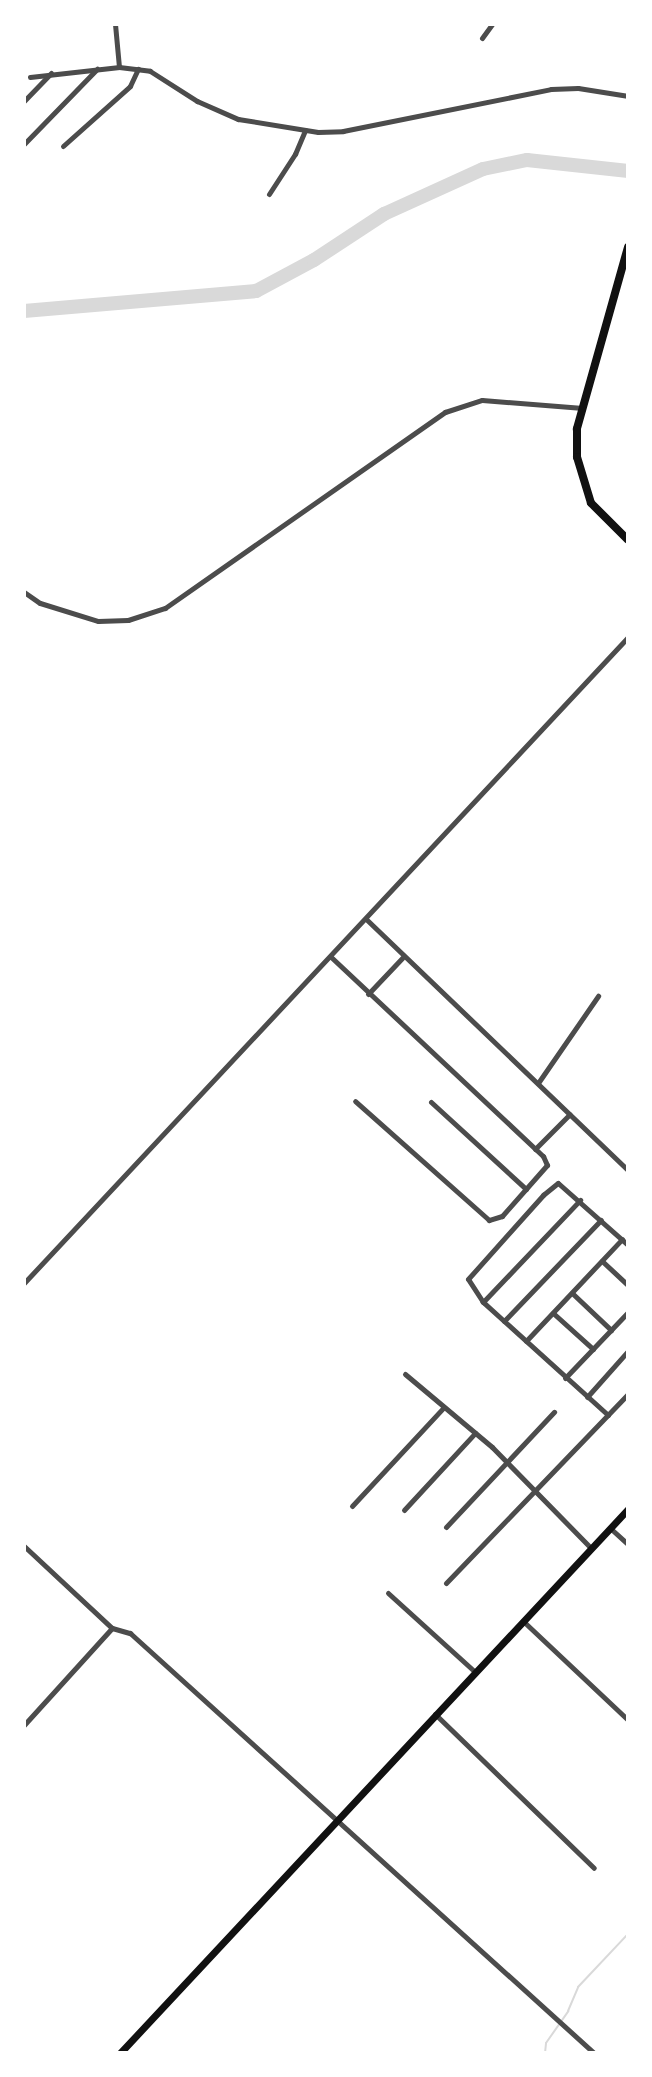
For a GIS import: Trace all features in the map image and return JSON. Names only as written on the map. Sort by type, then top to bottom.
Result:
[{"type":"main road","points":[[628,247],[583,408],[577,457],[591,503],[608,524],[628,540]]},
{"type":"main road","points":[[120,2053],[628,1509]]},
{"type":"street","points":[[115,24],[119,67]]},
{"type":"street","points":[[482,38],[492,24]]},
{"type":"street","points":[[30,77],[119,67],[150,71],[221,113],[305,130],[343,131],[551,89],[578,88],[628,96]]},
{"type":"street","points":[[24,144],[97,69]]},
{"type":"street","points":[[63,146],[130,86],[138,69]]},
{"type":"street","points":[[24,101],[51,73]]},
{"type":"street","points":[[269,194],[295,154],[305,130]]},
{"type":"street","points":[[24,592],[40,603],[98,621],[128,620],[165,608],[445,412],[482,400],[583,408]]},
{"type":"street","points":[[24,1283],[628,637]]},
{"type":"street","points":[[366,919],[402,958],[628,1170]]},
{"type":"street","points":[[331,957],[535,1149],[547,1165],[502,1216],[489,1220],[355,1101]]},
{"type":"street","points":[[368,994],[402,958]]},
{"type":"street","points":[[538,1083],[598,996]]},
{"type":"street","points":[[431,1102],[526,1189]]},
{"type":"street","points":[[535,1149],[570,1114]]},
{"type":"street","points":[[608,1415],[483,1302],[469,1284],[470,1275],[543,1195],[558,1183],[628,1245]]},
{"type":"street","points":[[483,1302],[580,1200]]},
{"type":"street","points":[[504,1321],[601,1220]]},
{"type":"street","points":[[526,1341],[622,1239]]},
{"type":"street","points":[[602,1261],[628,1285]]},
{"type":"street","points":[[572,1293],[611,1330]]},
{"type":"street","points":[[565,1378],[628,1312]]},
{"type":"street","points":[[553,1313],[593,1349]]},
{"type":"street","points":[[587,1397],[628,1351]]},
{"type":"street","points":[[405,1374],[507,1462],[591,1548]]},
{"type":"street","points":[[446,1583],[628,1394]]},
{"type":"street","points":[[352,1506],[443,1408]]},
{"type":"street","points":[[446,1527],[554,1412]]},
{"type":"street","points":[[404,1510],[475,1433]]},
{"type":"street","points":[[610,1528],[628,1544]]},
{"type":"street","points":[[24,1546],[112,1628],[130,1633],[594,2053]]},
{"type":"street","points":[[388,1593],[475,1672]]},
{"type":"street","points":[[523,1621],[628,1720]]},
{"type":"street","points":[[24,1725],[112,1628]]},
{"type":"street","points":[[435,1714],[594,1868]]},
{"type":"waterway","points":[[24,311],[256,291],[314,260],[384,214],[483,169],[527,160],[628,171]]},
{"type":"waterway","points":[[545,2053],[546,2043],[568,2011],[578,1987],[628,1934]]}]
